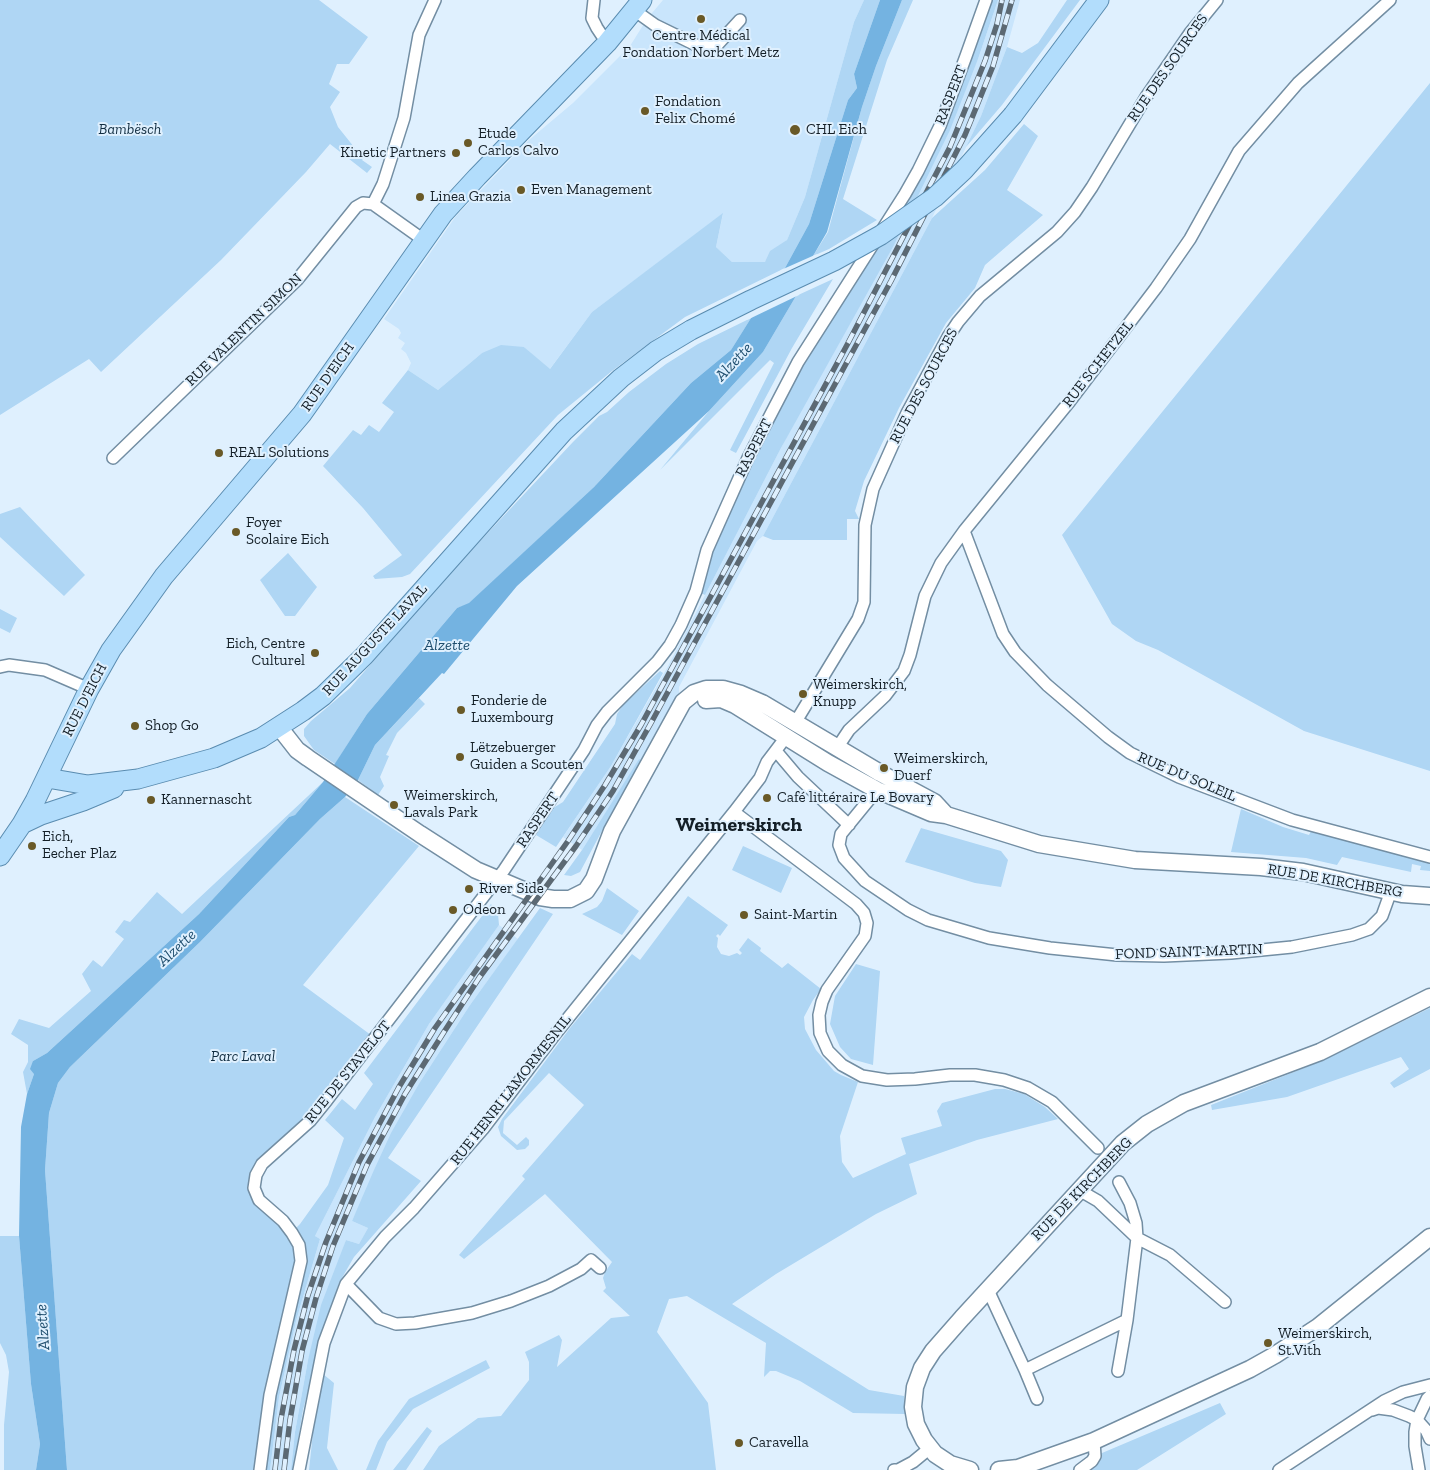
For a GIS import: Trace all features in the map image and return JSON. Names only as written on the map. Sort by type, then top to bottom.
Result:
[{"type":"main road","name":"RUE AUGUSTE LAVAL","points":[[22,824],[41,815],[138,779],[214,758],[261,738],[316,701],[341,679],[564,431],[628,373],[656,351],[691,330],[834,261],[881,235],[935,196],[957,177],[1013,115],[1099,0]]},
{"type":"main road","name":"RUE D'EICH","points":[[0,856],[22,824],[47,778],[89,689],[111,650],[158,584],[302,414],[443,214],[607,43],[638,5]]},
{"type":"main road","name":"RUE DE KIRCHBERG","points":[[279,727],[298,750],[308,758],[476,870],[540,897],[547,898],[570,899],[586,891],[594,879],[612,831],[674,717],[683,702],[694,693],[706,689],[723,689],[742,694],[762,704],[934,802],[946,814]]},
{"type":"main road","name":"RUE DE KIRCHBERG","points":[[674,717],[696,702],[708,699],[721,699],[735,705],[828,763],[877,790],[931,813],[946,814],[1038,844],[1135,860],[1262,867],[1295,871],[1402,894],[1430,896]]},
{"type":"main road","points":[[786,737],[795,723]]},
{"type":"main road","points":[[828,763],[837,748]]},
{"type":"main road","name":"RUE AUGUSTE LAVAL","points":[[47,778],[88,785],[138,779]]},
{"type":"main road","points":[[47,778],[58,792],[83,801]]},
{"type":"main road","name":"RUE DE KIRCHBERG","points":[[970,1470],[950,1464],[935,1454],[924,1440],[916,1424],[913,1407],[915,1387],[922,1368],[933,1351],[1122,1143],[1147,1124],[1184,1103],[1320,1052],[1430,997]]},
{"type":"main road","points":[[999,1470],[1018,1468],[1094,1442],[1226,1381],[1275,1355],[1318,1326],[1430,1237]]},
{"type":"street","points":[[425,241],[372,204],[383,184],[404,118],[419,35],[435,0]]},
{"type":"street","points":[[594,0],[592,18],[607,43]]},
{"type":"street","name":"RASPERT","points":[[498,879],[584,750],[597,725],[670,645],[696,590],[707,550],[748,458],[798,362],[918,171],[940,126],[986,0]]},
{"type":"street","name":"RUE DES SOURCES","points":[[795,723],[858,619],[864,602],[865,525],[873,489],[907,413],[948,337],[980,296],[1057,232],[1075,212],[1146,97],[1190,33],[1217,0]]},
{"type":"street","name":"RUE SCHETZEL","points":[[837,748],[849,730],[885,696],[904,671],[925,596],[941,563],[964,531],[1070,401],[1156,288],[1190,239],[1239,151],[1298,83],[1390,0]]},
{"type":"street","points":[[638,5],[655,25],[698,46],[718,44],[740,20]]},
{"type":"street","name":"RUE VALENTIN SIMON","points":[[112,458],[297,280],[356,207],[363,204],[372,204]]},
{"type":"street","name":"RUE DU SOLEIL","points":[[964,531],[1003,634],[1015,652],[1047,685],[1108,737],[1130,753],[1179,777],[1292,820],[1430,857]]},
{"type":"street","points":[[0,667],[9,665],[45,670],[89,689]]},
{"type":"street","name":"RUE HENRI LAMORMESNIL","points":[[299,1470],[324,1343],[346,1284],[483,1129],[562,1026],[734,812],[760,778],[767,762],[786,737]]},
{"type":"street","points":[[776,751],[798,777],[849,825]]},
{"type":"street","name":"FOND SAINT-MARTIN","points":[[877,790],[841,834],[839,845],[844,858],[865,880],[908,910],[928,920],[989,938],[1050,948],[1117,955],[1164,956],[1292,948],[1352,935],[1369,929],[1382,916],[1390,891]]},
{"type":"street","points":[[734,812],[864,912],[867,923],[865,936],[827,990],[819,1015],[820,1033],[828,1051],[842,1066],[862,1076],[887,1080],[915,1080],[950,1075],[975,1075],[1004,1080],[1028,1088],[1052,1102],[1098,1148]]},
{"type":"street","name":"RUE DE STAVELOT","points":[[260,1470],[270,1395],[301,1261],[299,1245],[292,1233],[283,1221],[259,1200],[254,1188],[256,1175],[262,1164],[310,1121],[498,879]]},
{"type":"street","points":[[1118,1371],[1127,1320],[1137,1238],[1136,1223],[1130,1203],[1119,1182]]},
{"type":"street","points":[[1079,1190],[1098,1201],[1137,1238],[1170,1255],[1225,1302]]},
{"type":"street","points":[[346,1284],[379,1318],[396,1324],[415,1323],[472,1313],[511,1301],[550,1286],[581,1269],[591,1260],[600,1268]]},
{"type":"street","points":[[988,1290],[1037,1399]]},
{"type":"street","points":[[1025,1370],[1127,1320]]},
{"type":"street","points":[[1279,1470],[1384,1400],[1403,1392],[1430,1385]]},
{"type":"street","points":[[1419,1470],[1415,1432],[1417,1420],[1430,1396]]},
{"type":"street","points":[[1367,1411],[1378,1408],[1393,1410],[1417,1420],[1426,1430],[1430,1439]]},
{"type":"street","points":[[1080,1470],[1092,1461],[1094,1442]]},
{"type":"street","points":[[894,1470],[898,1470],[913,1462],[930,1448]]},
{"type":"shaded area","points":[[663,0],[864,0],[854,22],[805,197],[787,240],[765,262],[732,262],[716,247],[723,214],[592,312],[549,370],[524,347],[482,353],[438,390],[408,370],[411,363],[406,353],[401,349],[405,343],[398,338],[401,333],[399,329],[384,319],[456,216],[529,140],[573,103],[630,46],[647,19]]},
{"type":"shaded area","points":[[998,0],[1020,0],[1007,47],[981,116],[932,218],[763,536],[757,541],[679,687],[679,694],[642,761],[639,760],[582,850],[563,837],[611,766],[667,668],[705,595],[978,59]]},
{"type":"shaded area","points":[[499,925],[518,939],[470,1005],[420,1082],[352,1221],[368,1228],[359,1244],[346,1240],[308,1360],[295,1432],[291,1470],[270,1470],[279,1397],[296,1321],[320,1239],[315,1236],[375,1117],[429,1024]]},
{"type":"green space","name":"Bambësch","points":[[0,0],[319,0],[368,37],[349,64],[337,64],[329,84],[340,92],[330,107],[338,127],[354,147],[365,156],[362,160],[372,167],[367,173],[330,144],[306,172],[221,260],[101,372],[89,359],[0,415]]},
{"type":"green space","points":[[864,0],[880,0],[854,74],[857,88],[848,100],[809,224],[785,268],[685,317],[612,371],[558,415],[410,574],[402,577],[375,579],[373,576],[402,555],[363,508],[323,466],[353,430],[361,435],[369,425],[379,432],[394,412],[382,403],[408,370],[438,390],[482,353],[501,345],[524,347],[550,369],[592,312],[723,213],[716,247],[732,262],[765,262],[770,251],[787,240],[805,197],[854,22]]},
{"type":"green space","points":[[902,0],[913,0],[887,60],[843,199],[877,220],[829,249],[813,256],[828,232],[862,107]]},
{"type":"green space","points":[[992,0],[998,0],[978,59],[950,130],[894,245],[781,448],[705,595],[699,592],[714,547],[733,502],[789,389],[866,262],[941,131]]},
{"type":"green space","points":[[1067,0],[1080,0],[1002,105],[966,147],[981,116],[1007,47],[1022,53],[1038,43]]},
{"type":"green space","points":[[1430,83],[1430,771],[1304,731],[1158,650],[1136,641],[1112,624],[1062,535]]},
{"type":"green space","points":[[1024,124],[1038,136],[1007,190],[1043,215],[985,265],[975,288],[946,323],[899,408],[864,481],[855,511],[859,519],[847,519],[847,540],[773,540],[763,536],[932,218],[985,170]]},
{"type":"green space","points":[[833,279],[792,348],[736,453],[730,450],[774,363],[770,360],[660,470],[709,411],[763,352],[796,296]]},
{"type":"green space","points":[[751,318],[731,350],[691,383],[594,487],[469,604],[457,608],[367,714],[335,764],[314,750],[304,736],[304,729],[350,688],[451,572],[599,416],[607,412],[629,392],[666,364],[698,344]]},
{"type":"green space","points":[[20,507],[85,575],[64,596],[0,537],[0,514]]},
{"type":"green space","points":[[288,553],[317,587],[295,616],[285,616],[260,580]]},
{"type":"green space","points":[[0,609],[17,618],[10,633],[0,628]]},
{"type":"green space","points":[[660,671],[663,673],[611,766],[556,847],[536,835],[553,808],[563,802],[615,724],[617,714],[623,705]]},
{"type":"green space","points":[[419,698],[425,704],[397,733],[386,755],[389,756],[380,777],[384,786],[378,795],[358,780],[375,745]]},
{"type":"green space","points":[[639,759],[642,761],[580,872],[571,876],[564,875],[582,850]]},
{"type":"green space","points":[[323,782],[295,815],[289,817],[199,914],[47,1053],[33,1061],[34,1074],[27,1094],[23,1072],[28,1062],[28,1045],[11,1034],[19,1019],[49,1028],[91,991],[82,974],[93,960],[102,967],[124,939],[115,932],[124,920],[130,922],[157,892],[182,914]]},
{"type":"green space","name":"Parc Laval","points":[[345,797],[419,846],[303,985],[375,1038],[310,1121],[262,1164],[254,1188],[292,1232],[328,1185],[344,1138],[325,1120],[342,1099],[355,1110],[373,1084],[364,1073],[491,904],[498,914],[499,925],[429,1024],[375,1117],[315,1236],[320,1239],[296,1321],[279,1397],[270,1470],[67,1470],[45,1170],[49,1113],[58,1083],[70,1067],[200,942],[320,819]]},
{"type":"green space","points":[[1241,809],[1283,827],[1309,835],[1311,831],[1400,852],[1403,855],[1430,862],[1430,871],[1420,870],[1421,866],[1412,864],[1411,872],[1342,857],[1337,865],[1306,858],[1231,852]]},
{"type":"green space","points":[[921,828],[1001,851],[1008,860],[1001,887],[975,883],[905,862]]},
{"type":"green space","points":[[743,846],[792,868],[781,893],[732,870]]},
{"type":"green space","points":[[607,888],[639,911],[622,935],[582,914],[597,907],[602,901]]},
{"type":"green space","points":[[688,896],[728,925],[720,936],[718,934],[716,936],[718,938],[717,947],[721,954],[729,956],[737,953],[740,955],[742,953],[739,950],[748,938],[761,948],[760,951],[782,968],[788,963],[821,989],[804,1017],[805,1029],[816,1050],[834,1071],[858,1082],[840,1136],[842,1162],[853,1178],[906,1154],[901,1138],[942,1126],[937,1111],[942,1103],[995,1089],[1005,1089],[1024,1094],[1045,1107],[1058,1119],[977,1140],[909,1164],[917,1194],[876,1214],[776,1274],[732,1304],[869,1390],[904,1396],[905,1414],[853,1413],[800,1381],[776,1371],[770,1371],[764,1377],[766,1343],[687,1296],[669,1299],[657,1332],[708,1403],[716,1470],[423,1470],[439,1446],[478,1418],[501,1416],[529,1380],[529,1362],[525,1352],[559,1335],[562,1340],[557,1367],[611,1318],[630,1316],[603,1291],[606,1288],[603,1278],[612,1262],[545,1194],[464,1259],[459,1255],[525,1179],[522,1176],[584,1105],[549,1073],[504,1121],[503,1133],[517,1145],[526,1137],[529,1140],[529,1145],[525,1149],[517,1150],[501,1136],[498,1127],[502,1119],[570,1028],[632,954],[640,960]]},
{"type":"green space","points":[[540,908],[553,914],[388,1158],[421,1181],[354,1257],[339,1283],[320,1343],[303,1410],[293,1470],[291,1470],[295,1432],[308,1360],[321,1305],[346,1240],[359,1244],[368,1228],[352,1221],[374,1170],[391,1133],[420,1082],[470,1005]]},
{"type":"green space","points":[[856,964],[880,971],[873,1065],[851,1059],[840,1047],[830,1024],[835,996]]},
{"type":"green space","points":[[1430,1008],[1430,1069],[1394,1088],[1390,1083],[1409,1069],[1401,1057],[1287,1097],[1212,1110],[1211,1105],[1324,1060]]},
{"type":"green space","points":[[0,1236],[19,1236],[31,1384],[40,1444],[36,1470],[4,1470],[4,1425],[9,1372],[6,1355],[0,1343]]},
{"type":"green space","points":[[486,1360],[490,1368],[413,1409],[387,1442],[376,1470],[366,1470],[378,1441],[409,1399]]},
{"type":"green space","points":[[323,1374],[334,1383],[327,1448],[338,1470],[309,1470],[315,1414]]},
{"type":"green space","points":[[1220,1403],[1226,1414],[1137,1470],[1080,1470],[1095,1456]]},
{"type":"green space","points":[[427,1427],[432,1431],[406,1470],[393,1470]]},
{"type":"water","name":"Alzette","points":[[880,0],[902,0],[862,107],[827,232],[813,256],[796,296],[763,352],[709,411],[517,586],[444,674],[442,673],[375,745],[358,780],[345,797],[320,819],[200,942],[70,1067],[58,1083],[49,1113],[45,1170],[67,1470],[36,1470],[40,1444],[31,1384],[19,1236],[21,1127],[27,1094],[34,1074],[30,1069],[33,1061],[47,1053],[199,914],[289,817],[295,815],[323,782],[367,714],[457,608],[469,603],[594,487],[691,383],[731,350],[785,268],[809,224],[848,100],[857,88],[854,74]]},
{"type":"pier","points":[[817,254],[799,295],[747,320],[781,270]]},
{"type":"railway","points":[[275,1470],[281,1419],[294,1350],[308,1295],[326,1242],[359,1162],[399,1087],[435,1028],[568,841],[641,725],[847,345],[950,147],[985,61],[997,24],[1002,0]]},
{"type":"railway","points":[[284,1470],[290,1420],[302,1351],[316,1298],[333,1246],[367,1165],[405,1094],[444,1032],[479,978],[576,846],[613,791],[651,723],[891,281],[965,135],[993,66],[1012,0]]},
{"type":"place","name":"Centre Médical Fondation Norbert Metz","points":[[701,19]]},
{"type":"place","name":"Fondation Felix Chomé","points":[[645,111]]},
{"type":"place","name":"CHL Eich","points":[[795,130]]},
{"type":"place","name":"Etude Carlos Calvo","points":[[468,143]]},
{"type":"place","name":"Kinetic Partners","points":[[456,153]]},
{"type":"place","name":"Even Management","points":[[521,190]]},
{"type":"place","name":"Linea Grazia","points":[[420,197]]},
{"type":"place","name":"REAL Solutions","points":[[219,453]]},
{"type":"place","name":"Foyer Scolaire Eich","points":[[236,532]]},
{"type":"place","name":"Eich, Centre Culturel","points":[[315,653]]},
{"type":"place","name":"Weimerskirch, Knupp","points":[[803,694]]},
{"type":"place","name":"Fonderie de Luxembourg","points":[[461,710]]},
{"type":"place","name":"Shop Go","points":[[135,726]]},
{"type":"place","name":"Lëtzebuerger Guiden a Scouten","points":[[460,757]]},
{"type":"place","name":"Weimerskirch, Duerf","points":[[884,768]]},
{"type":"place","name":"Café littéraire Le Bovary","points":[[767,798]]},
{"type":"place","name":"Kannernascht","points":[[151,800]]},
{"type":"place","name":"Weimerskirch, Lavals Park","points":[[394,805]]},
{"type":"place","name":"Eich, Eecher Plaz","points":[[32,846]]},
{"type":"place","name":"River Side","points":[[469,889]]},
{"type":"place","name":"Odeon","points":[[453,910]]},
{"type":"place","name":"Saint-Martin","points":[[744,915]]},
{"type":"place","name":"Weimerskirch, St.Vith","points":[[1268,1343]]},
{"type":"place","name":"Caravella","points":[[739,1443]]},
{"type":"district","name":"Weimerskirch","points":[[739,825]]}]
